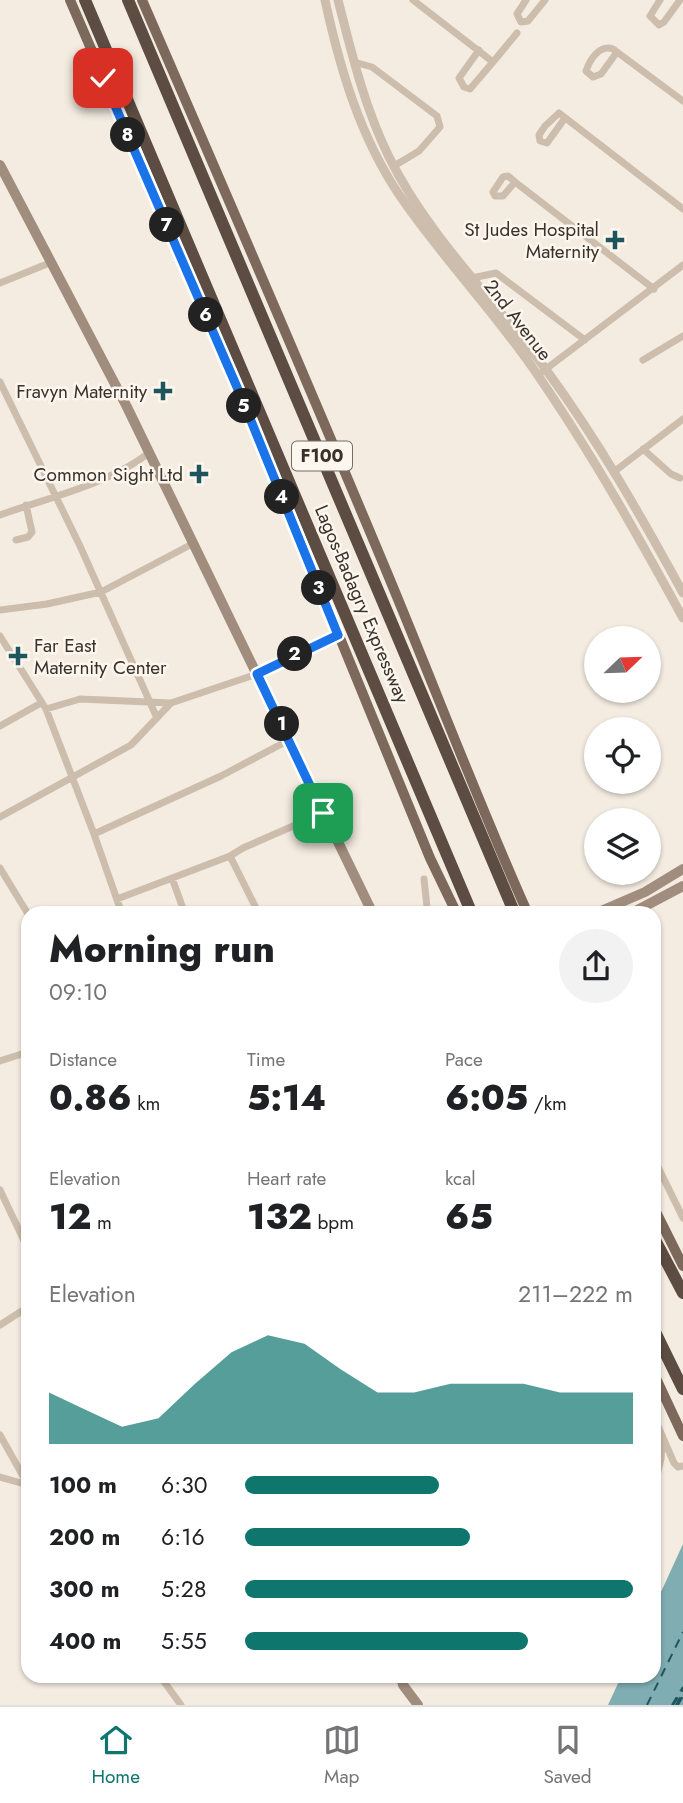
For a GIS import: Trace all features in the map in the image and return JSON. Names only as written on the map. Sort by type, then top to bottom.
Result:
[{"type":"highway","name":"Lagos-Badagry Expressway","points":[[85,0],[469,906]]},
{"type":"highway","name":"Lagos-Badagry Expressway","points":[[128,0],[512,906]]},
{"type":"highway","points":[[661,1251],[683,1293]]},
{"type":"highway","points":[[661,1344],[683,1389]]},
{"type":"main road","name":"Lagos-Badagry Expressway","points":[[70,0],[243,401],[425,846],[453,906]]},
{"type":"main road","name":"Lagos-Badagry Expressway","points":[[142,0],[338,458],[525,906]]},
{"type":"main road","points":[[0,164],[149,452],[369,906]]},
{"type":"main road","points":[[613,906],[645,892],[683,869]]},
{"type":"main road","points":[[646,906],[683,886]]},
{"type":"main road","points":[[661,1222],[683,1266]]},
{"type":"main road","points":[[661,1389],[682,1435]]},
{"type":"main road","points":[[402,1683],[418,1705]]},
{"type":"street","name":"2nd Avenue","points":[[325,0],[350,95],[372,147],[400,196],[542,372],[611,488],[683,618]]},
{"type":"street","name":"2nd Avenue","points":[[338,0],[370,115],[394,166],[428,220],[615,471],[683,593]]},
{"type":"street","points":[[413,0],[493,62]]},
{"type":"street","points":[[526,0],[517,15],[521,22],[528,21],[545,0]]},
{"type":"street","points":[[660,0],[650,16],[659,25],[680,0]]},
{"type":"street","points":[[479,50],[459,78],[464,87],[470,89],[517,33]]},
{"type":"street","points":[[617,52],[601,74],[593,77],[586,71],[588,64],[607,47],[617,52],[683,101]]},
{"type":"street","points":[[354,62],[372,67],[440,121],[440,127],[419,151],[394,166]]},
{"type":"street","points":[[565,118],[683,209]]},
{"type":"street","points":[[515,182],[654,289]]},
{"type":"street","points":[[0,283],[52,262]]},
{"type":"street","points":[[542,372],[683,265]]},
{"type":"street","points":[[472,278],[496,273],[585,340]]},
{"type":"street","points":[[643,360],[683,336]]},
{"type":"street","points":[[0,382],[101,592],[157,718]]},
{"type":"street","points":[[615,471],[683,419]]},
{"type":"street","points":[[643,449],[671,474],[682,480]]},
{"type":"street","points":[[0,515],[128,467],[149,452]]},
{"type":"street","points":[[16,540],[28,537],[32,532],[26,505]]},
{"type":"street","points":[[0,610],[47,604],[101,592],[194,543]]},
{"type":"street","points":[[0,726],[44,706],[80,699],[171,702],[257,674],[338,635]]},
{"type":"street","points":[[0,636],[44,706],[119,906]]},
{"type":"street","points":[[0,817],[32,797],[73,778],[131,745],[171,702]]},
{"type":"street","points":[[94,834],[221,776],[289,740]]},
{"type":"street","points":[[117,899],[230,856],[323,813]]},
{"type":"street","points":[[230,856],[255,906]]},
{"type":"street","points":[[0,868],[23,906]]},
{"type":"street","points":[[172,878],[182,906]]},
{"type":"street","points":[[424,878],[427,906]]},
{"type":"street","points":[[0,1061],[21,1054]]},
{"type":"street","points":[[661,1172],[683,1218]]},
{"type":"street","points":[[0,1190],[21,1234]]},
{"type":"street","points":[[0,1325],[21,1312]]},
{"type":"street","points":[[0,1435],[21,1472]]},
{"type":"street","points":[[662,1436],[674,1463],[678,1467],[683,1466]]},
{"type":"street","points":[[661,1459],[662,1436]]},
{"type":"street","points":[[0,1477],[21,1483]]},
{"type":"street","points":[[165,1683],[181,1705]]},
{"type":"water","points":[[683,1544],[683,1705],[608,1705],[618,1683],[661,1683],[661,1592]]},
{"type":"ferry route","points":[[661,1677],[683,1632]]},
{"type":"ferry route","points":[[647,1705],[658,1683]]},
{"type":"ferry route","points":[[672,1705],[683,1687]]},
{"type":"ferry route","points":[[673,1705],[683,1690]]},
{"type":"ferry route","points":[[676,1705],[683,1693]]},
{"type":"ferry route","points":[[678,1705],[683,1696]]},
{"type":"place","name":"St Judes Hospital Maternity","points":[[615,240]]},
{"type":"place","name":"Fravyn Maternity","points":[[163,391]]},
{"type":"place","name":"Common Sight Ltd","points":[[199,474]]},
{"type":"place","name":"Far East Maternity Center","points":[[18,656]]},
{"type":"route","points":[[103,78],[243,401],[338,635],[257,674],[323,813]]}]
